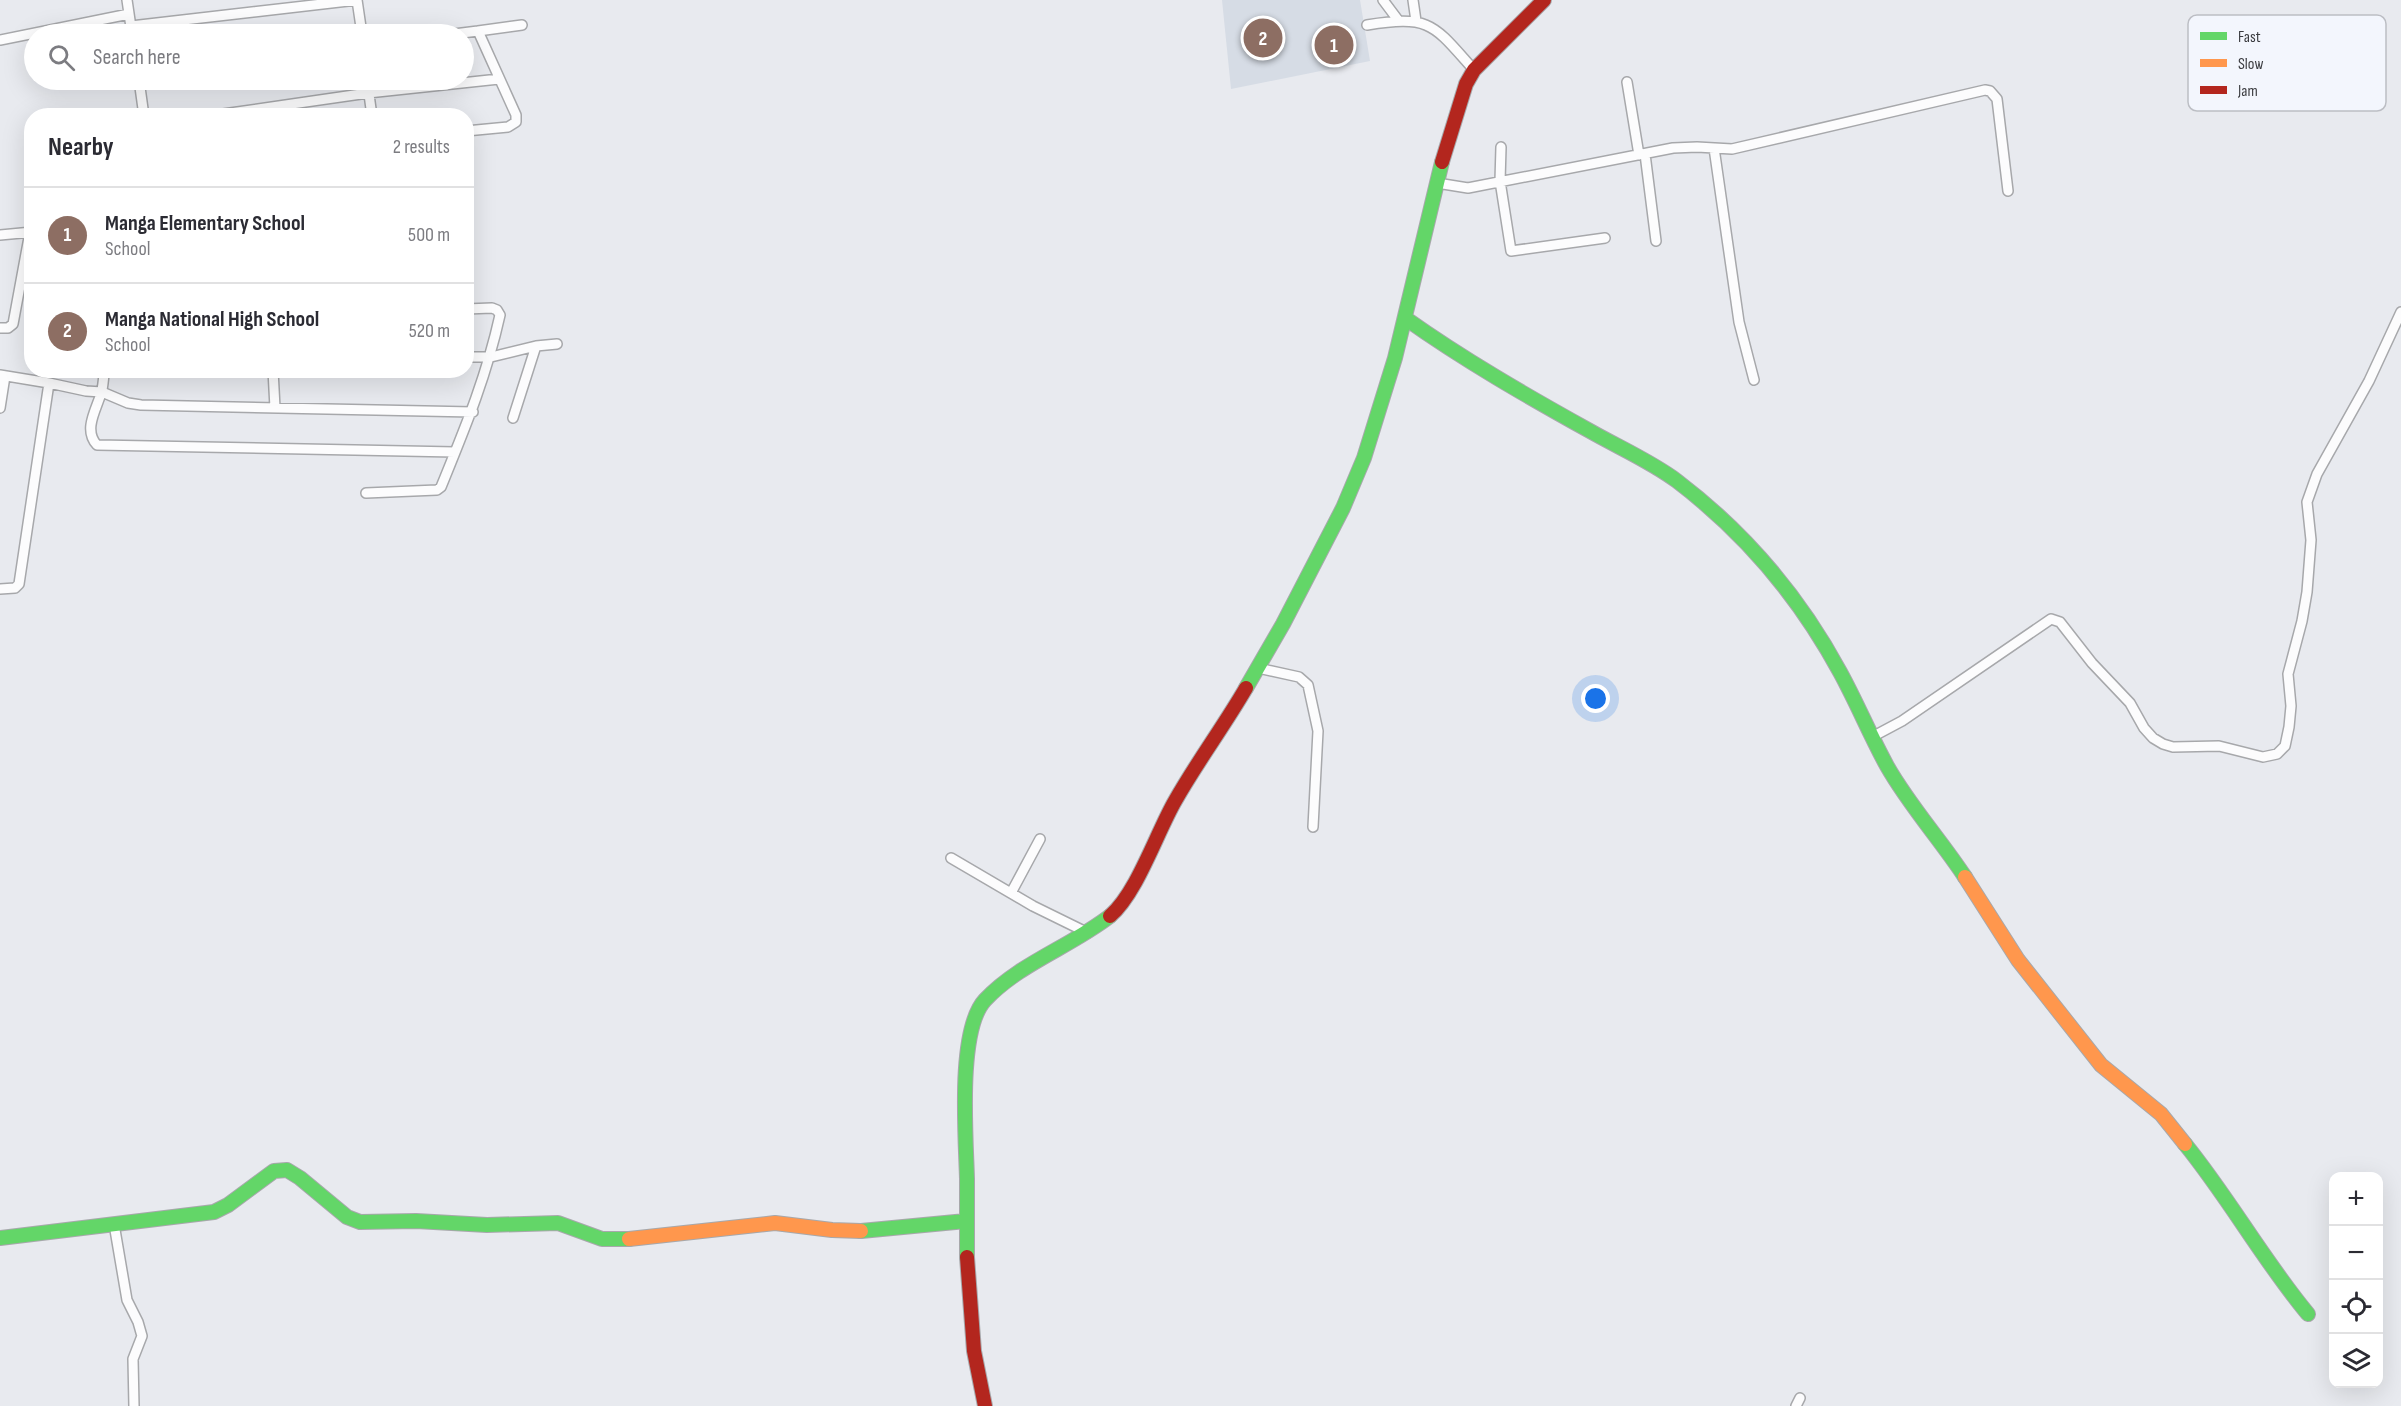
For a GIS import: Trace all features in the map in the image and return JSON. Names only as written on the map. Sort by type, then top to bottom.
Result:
[{"type":"street","points":[[127,0],[131,24]]},
{"type":"street","points":[[177,24],[357,0],[361,24]]},
{"type":"street","points":[[1383,0],[1398,20]]},
{"type":"street","points":[[1413,0],[1416,21]]},
{"type":"street","points":[[985,1406],[974,1351],[967,1275],[964,1081],[973,1020],[984,1001],[1025,967],[1088,933],[1113,914],[1146,863],[1175,801],[1222,730],[1258,668],[1338,518],[1364,458],[1395,358],[1459,100],[1474,70],[1544,0]]},
{"type":"street","points":[[79,24],[129,14]]},
{"type":"street","points":[[1367,25],[1398,20],[1416,21],[1438,32],[1474,70]]},
{"type":"street","points":[[474,32],[522,26]]},
{"type":"street","points":[[474,130],[508,127],[516,122],[516,115],[478,31]]},
{"type":"street","points":[[0,40],[24,35]]},
{"type":"street","points":[[474,82],[498,79]]},
{"type":"street","points":[[1627,82],[1656,241]]},
{"type":"street","points":[[140,90],[143,108]]},
{"type":"street","points":[[368,90],[371,108]]},
{"type":"street","points":[[264,108],[396,90]]},
{"type":"street","points":[[1437,183],[1468,188],[1683,147],[1732,149],[1985,90],[1995,95],[1998,105],[2008,191]]},
{"type":"street","points":[[1500,147],[1500,181],[1510,252],[1605,238]]},
{"type":"street","points":[[1714,148],[1739,322],[1754,380]]},
{"type":"street","points":[[0,235],[24,233]]},
{"type":"street","points":[[0,328],[8,328],[13,324],[24,268]]},
{"type":"street","points":[[366,493],[439,489],[472,412],[491,357],[499,312],[492,308],[474,309]]},
{"type":"street","points":[[1872,737],[1902,721],[2051,619],[2060,622],[2092,663],[2130,703],[2144,728],[2163,744],[2173,747],[2219,746],[2264,757],[2277,754],[2284,746],[2289,728],[2291,706],[2288,674],[2307,592],[2311,540],[2307,502],[2317,474],[2369,381],[2401,312]]},
{"type":"street","points":[[1405,318],[1433,338],[1542,405],[1661,470],[1717,513],[1746,542],[1780,581],[1814,628],[1840,672],[1900,787],[1959,868],[2018,960],[2101,1065],[2113,1077],[2154,1107],[2213,1178],[2281,1281],[2308,1314]]},
{"type":"street","points":[[474,357],[491,357],[536,345],[557,344]]},
{"type":"street","points":[[513,418],[536,345]]},
{"type":"street","points":[[0,408],[2,376],[102,392],[128,403],[141,405],[472,412]]},
{"type":"street","points":[[103,378],[102,392],[95,407],[90,430],[92,439],[97,444],[455,452]]},
{"type":"street","points":[[273,378],[275,408]]},
{"type":"street","points":[[0,589],[15,588],[19,584],[49,383]]},
{"type":"street","points":[[1258,668],[1299,677],[1308,685],[1318,731],[1312,827]]},
{"type":"street","points":[[1011,893],[1040,839]]},
{"type":"street","points":[[951,858],[1011,893],[1088,933]]},
{"type":"street","points":[[0,1238],[214,1212],[228,1205],[274,1171],[287,1170],[347,1217],[360,1222],[416,1221],[487,1225],[558,1223],[602,1239],[626,1239],[751,1224],[775,1223],[832,1230],[871,1231],[966,1221]]},
{"type":"street","points":[[114,1224],[127,1300],[142,1336],[133,1359],[134,1406]]},
{"type":"shaded area","points":[[1222,0],[1360,0],[1370,61],[1231,89]]},
{"type":"traffic: fast","points":[[1246,688],[1283,624],[1343,508],[1364,458],[1395,358],[1442,162]]},
{"type":"traffic: fast","points":[[1405,318],[1496,377],[1667,474],[1725,522],[1769,568],[1807,618],[1840,672],[1896,780],[1965,877]]},
{"type":"traffic: fast","points":[[967,1257],[965,1085],[970,1035],[976,1015],[985,1000],[999,987],[1029,965],[1079,937],[1110,916]]},
{"type":"traffic: fast","points":[[2185,1144],[2308,1314]]},
{"type":"traffic: fast","points":[[0,1238],[214,1212],[228,1205],[274,1171],[287,1170],[347,1217],[360,1222],[416,1221],[487,1225],[558,1223],[602,1239],[629,1239]]},
{"type":"traffic: fast","points":[[861,1231],[966,1221]]},
{"type":"traffic: slow","points":[[1965,877],[2018,960],[2101,1065],[2161,1114],[2185,1144]]},
{"type":"traffic: slow","points":[[629,1239],[775,1223],[861,1231]]},
{"type":"traffic: jam","points":[[1442,162],[1466,84],[1474,70],[1544,0]]},
{"type":"traffic: jam","points":[[1110,916],[1120,906],[1138,878],[1175,801],[1246,688]]},
{"type":"traffic: jam","points":[[967,1257],[974,1351],[985,1406]]},
{"type":"place","name":"Manga National High School","points":[[1263,38]]},
{"type":"place","name":"Manga Elementary School","points":[[1334,45]]}]
